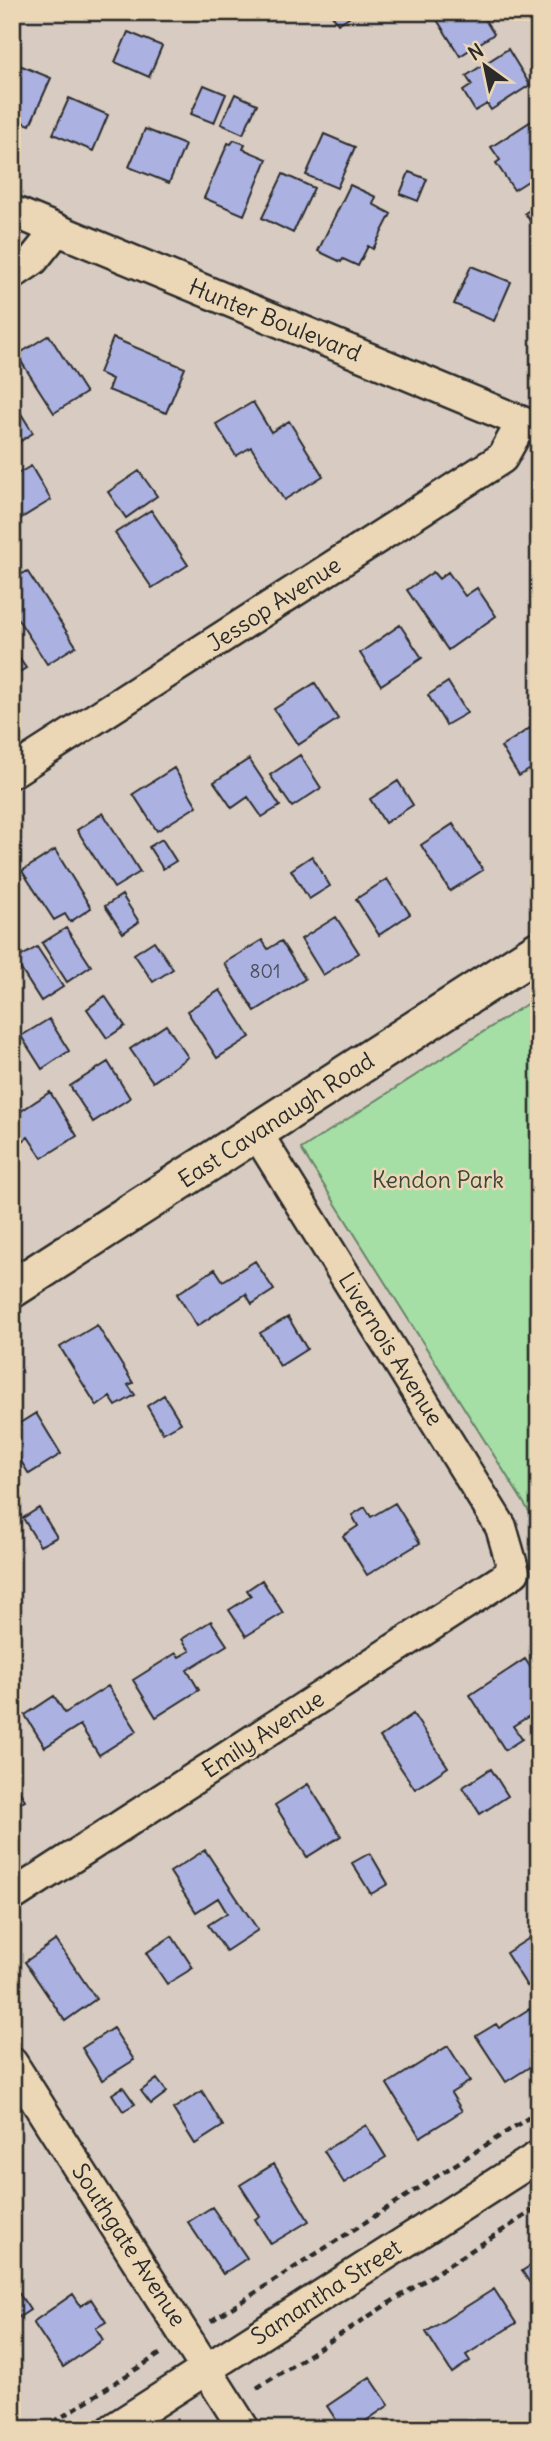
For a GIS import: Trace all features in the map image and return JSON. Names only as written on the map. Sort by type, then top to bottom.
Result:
[{"type":"street","name":"Hunter Boulevard","points":[[12,211],[531,426]]},
{"type":"street","points":[[12,274],[33,260],[57,229]]},
{"type":"street","name":"Jessop Avenue","points":[[12,772],[502,458],[531,426]]},
{"type":"street","name":"East Cavanaugh Road","points":[[12,1289],[539,950]]},
{"type":"street","name":"Livernois Avenue","points":[[256,1132],[501,1527],[514,1572]]},
{"type":"street","name":"Emily Avenue","points":[[12,1896],[514,1572]]},
{"type":"street","name":"Southgate Avenue","points":[[12,2063],[237,2417]]},
{"type":"street","name":"Samantha Street","points":[[113,2429],[539,2156]]},
{"type":"path","points":[[43,2429],[539,2111]]},
{"type":"path","points":[[194,2429],[237,2417],[539,2207]]},
{"type":"green space","name":"Kendon Park","points":[[539,996],[539,1527],[301,1149]]},
{"type":"building","points":[[330,12],[357,12],[338,24]]},
{"type":"building","points":[[432,12],[480,12],[494,34],[460,56]]},
{"type":"building","points":[[128,32],[162,46],[149,77],[115,62]]},
{"type":"building","points":[[508,49],[530,85],[491,110],[487,104],[475,111],[463,91],[472,85],[466,76]]},
{"type":"building","points":[[12,62],[51,78],[30,125],[12,118]]},
{"type":"building","points":[[204,85],[226,94],[214,123],[191,114]]},
{"type":"building","points":[[235,94],[257,104],[243,134],[221,124]]},
{"type":"building","points":[[69,98],[108,115],[93,151],[53,134]]},
{"type":"building","points":[[539,116],[539,174],[514,190],[496,163],[500,160],[491,147]]},
{"type":"building","points":[[145,129],[185,145],[169,183],[129,167]]},
{"type":"building","points":[[324,134],[355,147],[337,188],[306,175]]},
{"type":"building","points":[[234,140],[245,144],[243,149],[267,159],[244,215],[204,198],[228,143],[231,144]]},
{"type":"building","points":[[409,172],[427,179],[418,201],[400,194]]},
{"type":"building","points":[[283,174],[314,188],[293,233],[262,218]]},
{"type":"building","points":[[350,185],[376,197],[373,204],[391,214],[373,249],[368,246],[358,266],[343,259],[341,262],[318,251]]},
{"type":"building","points":[[539,204],[539,235],[525,213]]},
{"type":"building","points":[[471,266],[511,282],[494,321],[454,304]]},
{"type":"building","points":[[49,335],[86,393],[54,413],[17,355]]},
{"type":"building","points":[[113,338],[185,368],[166,413],[108,390],[112,379],[99,373]]},
{"type":"building","points":[[12,399],[33,433],[12,447]]},
{"type":"building","points":[[253,402],[271,432],[289,421],[323,476],[284,500],[251,447],[236,456],[216,424]]},
{"type":"building","points":[[31,466],[51,500],[18,520],[12,510],[12,477]]},
{"type":"building","points":[[139,471],[157,496],[126,518],[108,492]]},
{"type":"building","points":[[151,510],[188,565],[152,588],[115,533]]},
{"type":"building","points":[[27,571],[76,646],[47,664],[12,610],[12,580]]},
{"type":"building","points":[[433,572],[439,579],[448,572],[465,596],[477,588],[496,616],[448,650],[407,590]]},
{"type":"building","points":[[400,625],[422,658],[381,685],[360,653]]},
{"type":"building","points":[[12,648],[26,668],[12,677]]},
{"type":"building","points":[[448,682],[467,713],[446,725],[428,695]]},
{"type":"building","points":[[315,683],[338,719],[298,745],[274,709]]},
{"type":"building","points":[[530,728],[539,743],[539,764],[519,776],[501,747]]},
{"type":"building","points":[[300,755],[321,788],[292,807],[270,775]]},
{"type":"building","points":[[249,759],[280,806],[262,817],[248,797],[232,808],[214,782]]},
{"type":"building","points":[[174,768],[197,806],[157,831],[133,794]]},
{"type":"building","points":[[398,781],[413,805],[385,823],[370,799]]},
{"type":"building","points":[[103,813],[140,872],[114,888],[77,830]]},
{"type":"building","points":[[453,824],[483,870],[450,891],[421,845]]},
{"type":"building","points":[[162,839],[176,861],[163,869],[149,847]]},
{"type":"building","points":[[55,850],[91,908],[70,922],[65,914],[54,920],[22,871]]},
{"type":"building","points":[[312,856],[330,886],[309,899],[291,870]]},
{"type":"building","points":[[387,879],[410,914],[379,935],[356,899]]},
{"type":"building","points":[[122,895],[139,922],[123,933],[105,906]]},
{"type":"building","points":[[336,917],[359,953],[323,975],[301,939]]},
{"type":"building","points":[[66,928],[91,966],[67,982],[42,943]]},
{"type":"building","points":[[262,940],[268,949],[281,941],[305,979],[255,1011],[224,963]]},
{"type":"building","points":[[154,941],[173,969],[153,982],[134,954]]},
{"type":"building","points":[[37,947],[63,987],[41,1001],[15,960]]},
{"type":"building","points":[[220,990],[250,1037],[217,1058],[187,1011]]},
{"type":"building","points":[[105,996],[125,1026],[107,1038],[87,1009]]},
{"type":"building","points":[[49,1019],[69,1051],[42,1069],[21,1036]]},
{"type":"building","points":[[166,1025],[188,1057],[153,1082],[130,1049]]},
{"type":"building","points":[[108,1062],[130,1098],[93,1122],[70,1086]]},
{"type":"building","points":[[50,1092],[77,1136],[42,1158],[28,1137],[23,1141],[12,1124],[12,1117]]},
{"type":"building","points":[[255,1261],[274,1290],[252,1304],[246,1294],[197,1326],[177,1294],[215,1269],[223,1281]]},
{"type":"building","points":[[288,1317],[307,1349],[280,1366],[260,1333]]},
{"type":"building","points":[[97,1325],[133,1383],[128,1385],[135,1395],[116,1406],[110,1397],[97,1406],[60,1347]]},
{"type":"building","points":[[164,1395],[181,1423],[163,1433],[147,1406]]},
{"type":"building","points":[[36,1413],[61,1454],[29,1474],[12,1447],[12,1428]]},
{"type":"building","points":[[395,1503],[420,1543],[367,1575],[343,1536],[358,1526],[352,1515],[365,1507],[371,1517]]},
{"type":"building","points":[[39,1508],[57,1537],[40,1546],[23,1518]]},
{"type":"building","points":[[262,1580],[283,1613],[246,1636],[229,1610],[251,1596],[247,1590]]},
{"type":"building","points":[[211,1621],[227,1645],[187,1670],[199,1690],[156,1717],[133,1680],[176,1653],[179,1657],[190,1651],[182,1639]]},
{"type":"building","points":[[525,1659],[539,1680],[539,1710],[513,1726],[522,1739],[505,1750],[470,1695]]},
{"type":"building","points":[[108,1686],[137,1731],[99,1755],[80,1725],[45,1747],[25,1715],[54,1696],[65,1713]]},
{"type":"building","points":[[413,1714],[448,1767],[415,1789],[380,1737]]},
{"type":"building","points":[[491,1769],[508,1796],[480,1814],[463,1787]]},
{"type":"building","points":[[12,1780],[25,1800],[12,1808]]},
{"type":"building","points":[[308,1784],[341,1836],[307,1857],[275,1805]]},
{"type":"building","points":[[205,1850],[258,1930],[226,1951],[208,1925],[227,1913],[218,1898],[196,1912],[170,1872]]},
{"type":"building","points":[[370,1853],[388,1884],[371,1894],[352,1863]]},
{"type":"building","points":[[539,1932],[539,1978],[527,1986],[506,1953]]},
{"type":"building","points":[[172,1936],[193,1968],[167,1984],[146,1953]]},
{"type":"building","points":[[56,1940],[96,1999],[65,2021],[25,1962]]},
{"type":"building","points":[[529,2009],[539,2023],[539,2061],[506,2082],[476,2036],[496,2024],[499,2028]]},
{"type":"building","points":[[113,2028],[134,2060],[102,2080],[82,2048]]},
{"type":"building","points":[[448,2046],[470,2081],[451,2093],[462,2111],[420,2137],[387,2084]]},
{"type":"building","points":[[157,2079],[167,2092],[151,2104],[141,2091]]},
{"type":"building","points":[[123,2087],[135,2104],[123,2111],[112,2094]]},
{"type":"building","points":[[202,2091],[223,2126],[195,2144],[173,2109]]},
{"type":"building","points":[[366,2125],[386,2157],[344,2183],[324,2151]]},
{"type":"building","points":[[274,2164],[309,2221],[271,2244],[255,2219],[260,2216],[240,2185]]},
{"type":"building","points":[[212,2207],[247,2258],[223,2274],[188,2222]]},
{"type":"building","points":[[539,2260],[539,2297],[522,2271]]},
{"type":"building","points":[[12,2283],[30,2310],[12,2322]]},
{"type":"building","points":[[494,2289],[516,2323],[466,2355],[470,2361],[452,2373],[426,2332]]},
{"type":"building","points":[[73,2294],[81,2306],[91,2299],[106,2322],[96,2328],[103,2340],[63,2367],[33,2322]]},
{"type":"building","points":[[370,2377],[389,2405],[354,2429],[342,2429],[327,2406]]}]
